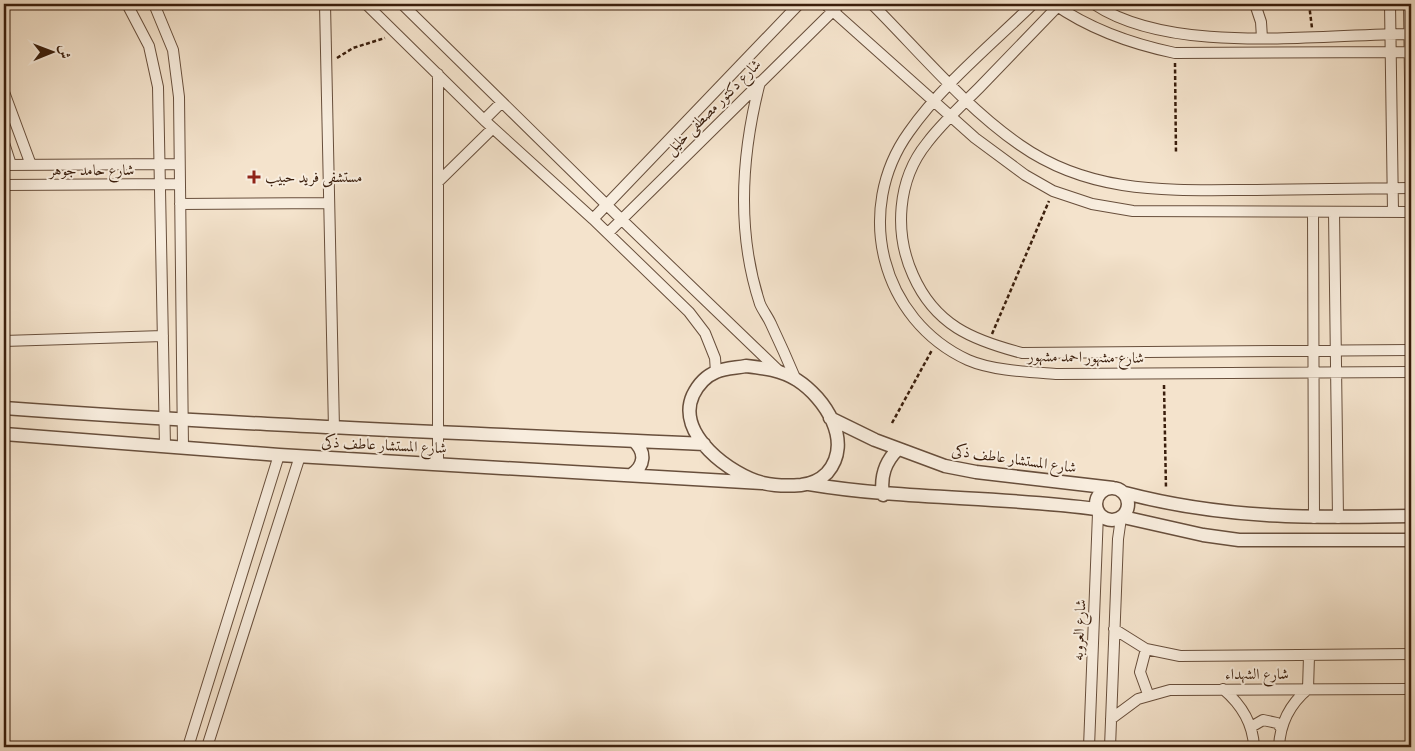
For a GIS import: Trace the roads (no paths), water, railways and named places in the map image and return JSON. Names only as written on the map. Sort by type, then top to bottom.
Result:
[{"type":"street","points":[[127,4],[143,32],[155,66],[158,87],[165,446]]},
{"type":"street","points":[[154,4],[170,43],[177,74],[180,164],[183,448]]},
{"type":"street","points":[[325,4],[334,429]]},
{"type":"street","points":[[366,4],[484,120],[608,233],[707,317],[780,372],[810,390],[830,418],[837,434],[838,450],[833,466],[823,478],[809,484]]},
{"type":"street","points":[[402,4],[621,219],[707,317],[716,372]]},
{"type":"street","name":"شارع دكتور مصطفى خليل","points":[[593,219],[799,4]]},
{"type":"street","points":[[825,4],[836,8],[951,116],[999,158],[1053,191],[1092,204],[1133,211],[1411,212]]},
{"type":"street","points":[[872,4],[966,101],[993,125],[1022,146],[1052,163],[1096,181],[1135,188],[1175,190],[1411,188]]},
{"type":"street","name":"شارع مشهور احمد مشهور","points":[[1033,4],[935,101],[908,132],[890,166],[880,203],[880,234],[886,265],[912,319],[936,342],[970,361],[1013,370],[1058,374],[1411,372]]},
{"type":"street","points":[[1094,4],[1105,11],[1140,26],[1178,35],[1262,38],[1410,34]]},
{"type":"street","points":[[1256,4],[1261,22],[1262,38]]},
{"type":"street","points":[[1390,4],[1393,212]]},
{"type":"street","points":[[1409,4],[1411,153]]},
{"type":"street","points":[[1058,5],[1086,24],[1114,36],[1175,53],[1410,52]]},
{"type":"street","name":"شارع مشهور احمد مشهور","points":[[1058,5],[926,144],[909,174],[901,207],[901,234],[906,261],[917,286],[935,311],[959,331],[988,344],[1022,353],[1411,350]]},
{"type":"street","name":"شارع دكتور مصطفى خليل","points":[[608,233],[836,8]]},
{"type":"street","points":[[438,74],[438,464]]},
{"type":"street","points":[[760,82],[750,121],[744,162],[743,203],[748,255],[761,305],[796,380]]},
{"type":"street","points":[[4,92],[31,165]]},
{"type":"street","points":[[484,120],[502,102]]},
{"type":"street","points":[[438,182],[493,128]]},
{"type":"street","points":[[4,143],[7,165]]},
{"type":"street","name":"شارع حامد جوهر","points":[[7,165],[180,164]]},
{"type":"street","name":"شارع حامد جوهر","points":[[4,185],[180,184]]},
{"type":"street","points":[[180,204],[329,202]]},
{"type":"street","points":[[1313,212],[1314,518]]},
{"type":"street","points":[[1334,212],[1338,518]]},
{"type":"street","points":[[4,341],[163,336]]},
{"type":"street","points":[[780,372],[746,366],[716,372],[697,387],[690,404],[691,423],[704,444],[720,461],[733,470],[762,483],[785,486],[809,484],[883,494],[1062,505],[1097,511],[1109,520],[1122,517],[1203,535],[1239,540],[1411,540]]},
{"type":"street","name":"شارع المستشار عاطف ذكى","points":[[4,408],[164,420],[334,429],[438,431],[704,444]]},
{"type":"street","name":"شارع المستشار عاطف ذكى","points":[[830,418],[898,449],[960,469],[1113,488]]},
{"type":"street","name":"شارع المستشار عاطف ذكى","points":[[4,434],[300,456],[762,483]]},
{"type":"street","points":[[630,475],[637,472],[643,459],[642,452],[634,441]]},
{"type":"street","points":[[883,494],[882,479],[885,465],[898,449]]},
{"type":"street","points":[[188,747],[279,454]]},
{"type":"street","points":[[207,747],[300,456]]},
{"type":"street","points":[[1097,511],[1099,494],[1113,488],[1124,494],[1166,503],[1252,516],[1338,518],[1411,516]]},
{"type":"street","points":[[1110,747],[1118,546],[1122,517],[1129,505],[1124,494]]},
{"type":"street","name":"شارع العروبه","points":[[1089,747],[1098,545],[1097,511]]},
{"type":"street","points":[[1098,545],[1108,541],[1118,546]]},
{"type":"street","name":"شارع الشهداء","points":[[1114,628],[1146,649],[1180,656],[1411,654]]},
{"type":"street","points":[[1146,649],[1140,672],[1148,694]]},
{"type":"street","points":[[1279,747],[1282,728],[1291,707],[1308,689],[1309,656]]},
{"type":"street","points":[[1223,689],[1240,706],[1251,727],[1254,747]]},
{"type":"street","name":"شارع الشهداء","points":[[1111,719],[1128,704],[1148,694],[1170,690],[1411,689]]},
{"type":"street","points":[[1251,727],[1263,720],[1276,723],[1282,728]]},
{"type":"place","name":"مستشفى فريد حبيب","points":[[254,177]]}]
